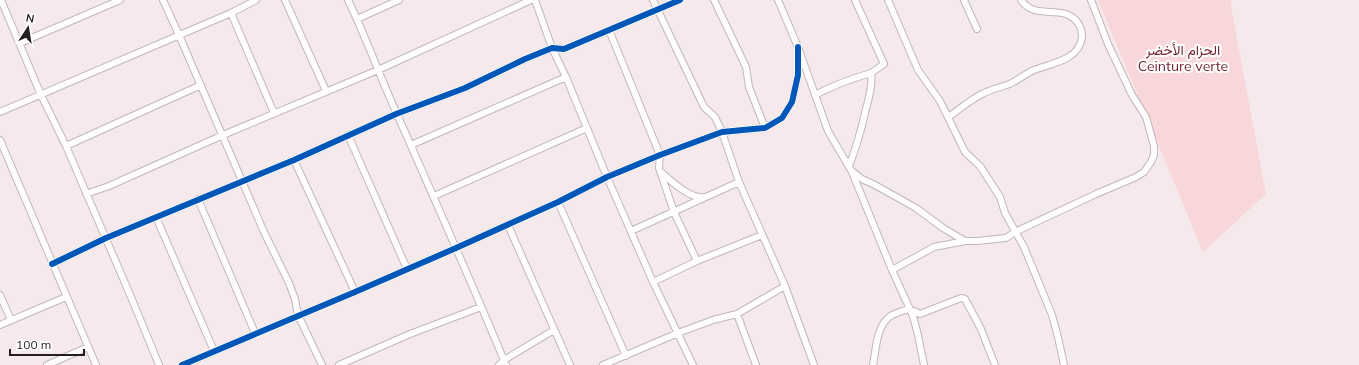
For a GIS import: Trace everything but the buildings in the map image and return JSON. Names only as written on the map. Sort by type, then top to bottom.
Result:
[{"type":"street","points":[[1,0],[41,95],[66,146],[106,238],[159,365]]},
{"type":"street","points":[[20,43],[120,0]]},
{"type":"street","points":[[163,0],[264,232],[289,283],[295,299],[298,315],[322,365]]},
{"type":"street","points":[[0,112],[179,35],[256,0]]},
{"type":"street","points":[[285,0],[326,91]]},
{"type":"street","points":[[348,0],[396,114],[434,196],[503,363],[554,330]]},
{"type":"street","points":[[357,19],[399,0]]},
{"type":"street","points":[[86,194],[109,186],[274,113],[378,70],[531,0]]},
{"type":"street","points":[[536,0],[552,48],[566,77],[607,177],[653,282],[693,365]]},
{"type":"street","points":[[653,0],[690,74],[704,107],[715,117],[722,132],[739,182],[785,286],[814,365]]},
{"type":"street","points":[[52,264],[106,238],[294,160],[396,114],[465,88],[525,59],[552,48],[564,49],[680,0]]},
{"type":"street","points":[[714,0],[746,67],[749,88],[765,128]]},
{"type":"street","points":[[778,0],[798,47],[828,131],[852,172],[892,270],[913,316],[924,365]]},
{"type":"street","points":[[815,95],[843,81],[871,73],[884,64],[855,0]]},
{"type":"street","points":[[888,0],[918,70],[940,102],[965,152],[980,166],[1000,197],[1005,213],[1024,247],[1052,315],[1064,365]]},
{"type":"street","points":[[964,0],[977,29]]},
{"type":"street","points":[[948,117],[978,96],[1009,84],[1036,69],[1060,62],[1078,48],[1082,31],[1075,20],[1058,12],[1036,12],[1026,6],[1021,0]]},
{"type":"street","points":[[892,270],[934,247],[965,241],[1006,238],[1096,194],[1136,177],[1144,172],[1148,167],[1154,155],[1154,146],[1146,117],[1132,95],[1111,50],[1091,0]]},
{"type":"street","points":[[231,12],[274,113]]},
{"type":"street","points":[[609,30],[660,154],[659,168],[674,212],[697,261]]},
{"type":"street","points":[[182,365],[456,248],[558,202],[607,177],[660,154],[722,132],[765,128],[782,118],[792,102],[798,75],[798,47]]},
{"type":"street","points":[[849,166],[858,142],[868,102],[872,82],[871,73]]},
{"type":"street","points":[[411,145],[566,77]]},
{"type":"street","points":[[66,146],[201,85]]},
{"type":"street","points":[[434,196],[587,128]]},
{"type":"street","points":[[348,135],[406,269]]},
{"type":"street","points":[[0,142],[96,365]]},
{"type":"street","points":[[294,160],[355,292]]},
{"type":"street","points":[[661,172],[674,185],[698,198],[704,197]]},
{"type":"street","points":[[852,172],[916,208],[943,228],[965,241]]},
{"type":"street","points":[[631,231],[739,182]]},
{"type":"street","points":[[198,200],[255,333]]},
{"type":"street","points":[[558,202],[626,356]]},
{"type":"street","points":[[156,217],[214,351]]},
{"type":"street","points":[[508,225],[570,365]]},
{"type":"street","points":[[653,282],[697,261],[762,235]]},
{"type":"street","points":[[603,365],[678,333],[713,320],[737,314],[785,286]]},
{"type":"street","points":[[0,295],[11,320]]},
{"type":"street","points":[[0,325],[66,297]]},
{"type":"street","points":[[873,365],[878,336],[882,325],[889,317],[909,309],[920,314],[961,298],[965,299],[981,330],[995,365]]},
{"type":"street","points":[[339,365],[410,334],[481,307]]},
{"type":"street","points":[[737,314],[756,365]]},
{"type":"street","points":[[47,365],[88,347]]},
{"type":"green space","name":"الحزام الأخضر Ceinture verte","points":[[1098,0],[1232,0],[1231,7],[1266,194],[1203,252]]},
{"type":"cycle path","points":[[52,264],[106,238],[294,160],[396,114],[465,88],[525,59],[552,48],[564,49],[680,0]]},
{"type":"cycle path","points":[[182,365],[456,248],[558,202],[607,177],[660,155],[722,132],[765,128],[782,118],[792,102],[798,75],[798,47]]}]
